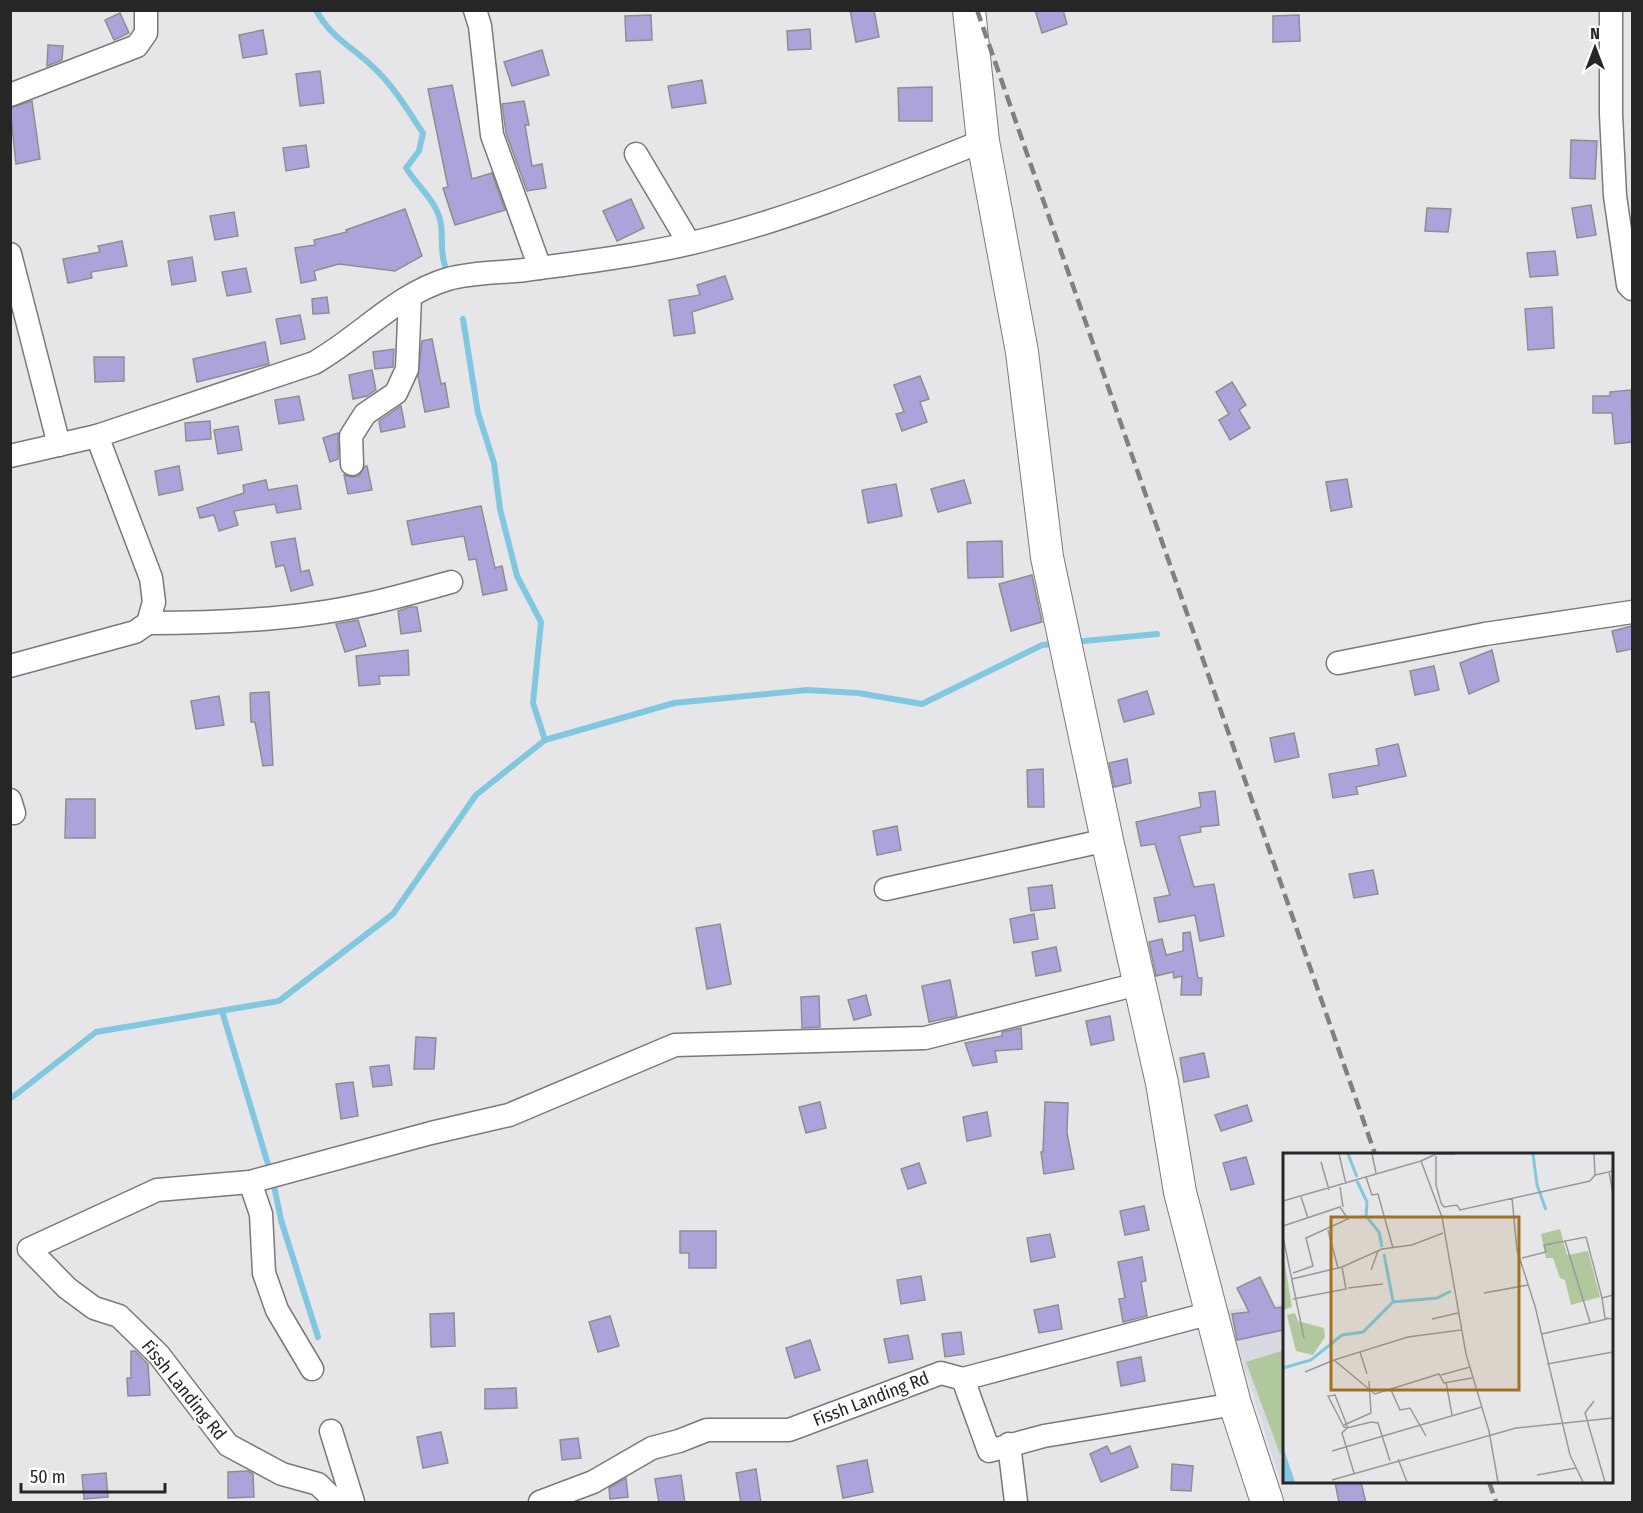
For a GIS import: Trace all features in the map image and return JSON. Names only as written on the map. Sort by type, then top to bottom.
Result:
[{"type":"main road","points":[[969,10],[983,141],[1023,352],[1047,557],[1138,984],[1162,1083],[1180,1192],[1235,1404],[1267,1503]]},
{"type":"street","points":[[10,95],[138,46],[146,33],[148,23],[146,10]]},
{"type":"street","points":[[475,10],[480,26],[492,135],[540,268]]},
{"type":"street","points":[[1611,10],[1611,114],[1615,196],[1628,285],[1632,290]]},
{"type":"street","points":[[10,456],[97,436],[314,363],[344,346],[410,297],[448,279],[540,268],[689,243],[848,195],[983,141]]},
{"type":"street","points":[[636,154],[689,243]]},
{"type":"street","points":[[10,254],[58,445]]},
{"type":"street","points":[[352,464],[351,436],[365,414],[396,393],[407,369],[410,297]]},
{"type":"street","points":[[97,436],[151,579],[154,602],[148,623]]},
{"type":"street","points":[[10,666],[135,632],[148,623],[209,623],[360,606],[451,582]]},
{"type":"street","points":[[1338,663],[1485,634],[1632,612]]},
{"type":"street","points":[[886,889],[1107,840]]},
{"type":"street","name":"Fissh Landing Rd","points":[[336,1503],[318,1484],[282,1474],[228,1444],[159,1355],[127,1323],[119,1316],[94,1308],[20,1251],[158,1190],[250,1182],[431,1133],[509,1115],[675,1045],[925,1038],[1138,984]]},
{"type":"street","points":[[250,1182],[261,1214],[264,1274],[277,1310],[312,1369]]},
{"type":"street","points":[[1211,1313],[963,1379],[989,1451],[1009,1444],[1235,1404]]},
{"type":"street","name":"Fissh Landing Rd","points":[[540,1503],[593,1482],[652,1448],[707,1430],[789,1430],[934,1375],[948,1373],[963,1379]]},
{"type":"street","points":[[330,1431],[353,1503]]},
{"type":"street","points":[[1009,1444],[1016,1503]]},
{"type":"shaded area","points":[[1283,1304],[1283,1482],[1281,1483],[1226,1310]]},
{"type":"green space","points":[[1283,1350],[1283,1453],[1280,1454],[1246,1362]]},
{"type":"building","points":[[850,10],[874,10],[879,37],[856,42]]},
{"type":"building","points":[[1035,10],[1063,10],[1067,24],[1042,33]]},
{"type":"building","points":[[120,13],[129,33],[114,40],[105,20]]},
{"type":"building","points":[[651,15],[652,40],[626,41],[625,16]]},
{"type":"building","points":[[1299,15],[1300,41],[1273,42],[1273,16]]},
{"type":"building","points":[[810,29],[811,49],[788,50],[787,31]]},
{"type":"building","points":[[263,30],[267,54],[243,58],[239,35]]},
{"type":"building","points":[[48,45],[63,46],[62,60],[47,66]]},
{"type":"building","points":[[542,50],[549,75],[512,86],[504,62]]},
{"type":"building","points":[[320,71],[324,103],[300,106],[296,74]]},
{"type":"building","points":[[702,80],[706,103],[672,108],[668,86]]},
{"type":"building","points":[[452,85],[472,179],[492,173],[505,210],[455,225],[443,188],[448,187],[428,89]]},
{"type":"building","points":[[932,87],[932,121],[899,121],[898,88]]},
{"type":"building","points":[[32,101],[40,159],[16,164],[10,108]]},
{"type":"building","points":[[524,101],[529,125],[525,125],[532,166],[542,164],[546,188],[527,191],[506,133],[502,104]]},
{"type":"building","points":[[1571,140],[1597,141],[1595,179],[1570,178]]},
{"type":"building","points":[[306,145],[309,167],[286,171],[283,148]]},
{"type":"building","points":[[631,199],[644,228],[617,241],[603,211]]},
{"type":"building","points":[[1591,205],[1596,235],[1577,238],[1572,208]]},
{"type":"building","points":[[1427,208],[1451,209],[1448,232],[1425,231]]},
{"type":"building","points":[[405,209],[422,256],[395,271],[339,264],[314,271],[316,280],[301,283],[295,248],[315,245],[314,240],[347,232],[346,230]]},
{"type":"building","points":[[234,212],[238,236],[215,240],[210,216]]},
{"type":"building","points":[[122,241],[127,266],[91,272],[92,278],[68,283],[63,259],[100,252],[98,246]]},
{"type":"building","points":[[1555,251],[1558,275],[1530,277],[1527,253]]},
{"type":"building","points":[[192,257],[196,281],[172,285],[168,261]]},
{"type":"building","points":[[246,268],[251,292],[227,296],[222,272]]},
{"type":"building","points":[[725,276],[733,299],[692,312],[695,333],[674,336],[669,300],[700,295],[697,285]]},
{"type":"building","points":[[327,297],[329,313],[313,314],[312,299]]},
{"type":"building","points":[[1552,307],[1554,348],[1528,350],[1525,309]]},
{"type":"building","points":[[300,315],[305,339],[281,344],[276,319]]},
{"type":"building","points":[[432,339],[441,384],[445,383],[449,407],[425,412],[418,376],[422,341]]},
{"type":"building","points":[[265,342],[269,364],[197,382],[193,359]]},
{"type":"building","points":[[394,349],[393,367],[375,369],[373,352]]},
{"type":"building","points":[[94,357],[124,357],[124,381],[95,382]]},
{"type":"building","points":[[372,370],[376,390],[367,396],[353,399],[349,375]]},
{"type":"building","points":[[920,376],[929,399],[920,402],[927,422],[902,431],[896,414],[904,412],[894,385]]},
{"type":"building","points":[[1232,382],[1246,405],[1239,410],[1250,428],[1230,440],[1219,420],[1229,414],[1216,392]]},
{"type":"building","points":[[1631,390],[1632,442],[1615,444],[1612,413],[1593,413],[1593,396],[1610,396],[1610,392]]},
{"type":"building","points":[[299,396],[304,420],[279,424],[275,400]]},
{"type":"building","points":[[401,406],[405,427],[381,432],[379,421]]},
{"type":"building","points":[[210,421],[211,439],[186,441],[185,423]]},
{"type":"building","points":[[238,426],[242,450],[218,454],[214,430]]},
{"type":"building","points":[[338,433],[338,459],[330,462],[323,438]]},
{"type":"building","points":[[179,466],[183,490],[159,495],[155,471]]},
{"type":"building","points":[[367,466],[372,490],[348,494],[344,475],[359,476]]},
{"type":"building","points":[[1347,479],[1352,507],[1331,511],[1326,482]]},
{"type":"building","points":[[266,480],[268,490],[297,485],[301,509],[277,513],[275,504],[234,511],[238,525],[219,531],[214,515],[200,518],[197,508],[244,493],[243,485]]},
{"type":"building","points":[[964,480],[971,503],[938,512],[931,489]]},
{"type":"building","points":[[896,484],[902,516],[868,523],[862,490]]},
{"type":"building","points":[[481,506],[495,568],[502,566],[507,590],[483,595],[476,559],[469,560],[464,536],[412,545],[407,521]]},
{"type":"building","points":[[295,538],[301,572],[309,570],[313,585],[291,591],[284,565],[276,567],[271,542]]},
{"type":"building","points":[[1002,541],[1003,577],[968,578],[967,542]]},
{"type":"building","points":[[1032,575],[1042,622],[1011,631],[999,584]]},
{"type":"building","points":[[417,607],[421,631],[401,634],[398,611]]},
{"type":"building","points":[[358,620],[366,646],[345,652],[336,624]]},
{"type":"building","points":[[1632,626],[1632,649],[1617,652],[1612,631]]},
{"type":"building","points":[[408,650],[409,675],[379,676],[380,684],[359,686],[356,656]]},
{"type":"building","points":[[1492,650],[1499,681],[1469,694],[1460,663]]},
{"type":"building","points":[[1434,666],[1439,690],[1415,695],[1410,671]]},
{"type":"building","points":[[1147,691],[1154,714],[1124,722],[1118,700]]},
{"type":"building","points":[[269,692],[273,765],[263,766],[255,722],[251,722],[250,693]]},
{"type":"building","points":[[219,696],[224,725],[196,729],[191,701]]},
{"type":"building","points":[[1294,733],[1299,757],[1275,762],[1270,738]]},
{"type":"building","points":[[1398,744],[1406,776],[1356,787],[1358,794],[1333,798],[1329,774],[1379,765],[1376,749]]},
{"type":"building","points":[[1127,759],[1131,783],[1114,787],[1109,763]]},
{"type":"building","points":[[1043,769],[1044,807],[1028,807],[1027,770]]},
{"type":"building","points":[[1215,791],[1219,825],[1200,827],[1201,832],[1179,836],[1194,887],[1214,884],[1224,936],[1200,941],[1195,915],[1159,922],[1154,898],[1170,895],[1155,844],[1141,846],[1136,822],[1201,807],[1199,793]]},
{"type":"building","points":[[66,799],[95,799],[95,838],[65,838]]},
{"type":"building","points":[[897,826],[901,850],[877,855],[873,831]]},
{"type":"building","points":[[1373,870],[1378,894],[1354,898],[1349,874]]},
{"type":"building","points":[[1052,885],[1055,908],[1031,911],[1028,888]]},
{"type":"building","points":[[1034,914],[1038,939],[1014,943],[1010,919]]},
{"type":"building","points":[[720,924],[731,984],[707,989],[696,928]]},
{"type":"building","points":[[1190,932],[1198,978],[1202,978],[1201,995],[1181,995],[1182,976],[1174,978],[1173,972],[1156,976],[1149,942],[1162,939],[1166,955],[1183,951],[1183,933]]},
{"type":"building","points":[[1056,947],[1061,971],[1036,976],[1032,952]]},
{"type":"building","points":[[950,980],[957,1016],[929,1022],[922,986]]},
{"type":"building","points":[[866,995],[871,1015],[854,1020],[848,1000]]},
{"type":"building","points":[[819,996],[820,1027],[802,1028],[801,997]]},
{"type":"building","points":[[1110,1016],[1114,1040],[1091,1045],[1086,1021]]},
{"type":"building","points":[[1021,1028],[1022,1049],[995,1051],[997,1062],[973,1066],[965,1043],[1002,1036],[1002,1032]]},
{"type":"building","points":[[416,1037],[436,1038],[434,1069],[414,1069]]},
{"type":"building","points":[[1204,1053],[1209,1077],[1184,1082],[1180,1058]]},
{"type":"building","points":[[389,1065],[392,1085],[373,1087],[370,1067]]},
{"type":"building","points":[[353,1082],[358,1116],[341,1119],[336,1084]]},
{"type":"building","points":[[820,1102],[826,1128],[806,1133],[799,1107]]},
{"type":"building","points":[[1045,1102],[1068,1103],[1067,1133],[1074,1169],[1044,1174],[1041,1152],[1043,1152]]},
{"type":"building","points":[[1247,1105],[1252,1121],[1221,1131],[1215,1115]]},
{"type":"building","points":[[987,1112],[991,1136],[967,1141],[963,1117]]},
{"type":"building","points":[[1246,1157],[1254,1184],[1231,1190],[1223,1163]]},
{"type":"building","points":[[919,1163],[926,1183],[908,1189],[901,1169]]},
{"type":"building","points":[[1144,1206],[1149,1230],[1125,1235],[1120,1211]]},
{"type":"building","points":[[680,1231],[716,1231],[716,1268],[689,1268],[689,1253],[680,1253]]},
{"type":"building","points":[[1050,1234],[1055,1257],[1031,1262],[1027,1238]]},
{"type":"building","points":[[1142,1257],[1146,1281],[1141,1282],[1147,1316],[1123,1322],[1119,1299],[1125,1298],[1118,1262]]},
{"type":"building","points":[[921,1276],[925,1300],[901,1304],[897,1280]]},
{"type":"building","points":[[1260,1277],[1275,1308],[1283,1307],[1283,1330],[1237,1340],[1232,1314],[1249,1312],[1237,1288]]},
{"type":"building","points":[[1058,1305],[1062,1329],[1039,1333],[1034,1310]]},
{"type":"building","points":[[454,1313],[455,1346],[431,1347],[430,1314]]},
{"type":"building","points":[[610,1316],[619,1346],[598,1352],[589,1322]]},
{"type":"building","points":[[961,1332],[964,1354],[945,1357],[942,1334]]},
{"type":"building","points":[[908,1335],[913,1359],[889,1363],[884,1339]]},
{"type":"building","points":[[810,1340],[820,1370],[795,1378],[786,1348]]},
{"type":"building","points":[[131,1351],[135,1351],[148,1364],[150,1395],[128,1396],[127,1378],[131,1378]]},
{"type":"building","points":[[1141,1357],[1145,1381],[1121,1386],[1117,1362]]},
{"type":"building","points":[[516,1388],[517,1408],[485,1409],[485,1389]]},
{"type":"building","points":[[441,1432],[448,1463],[423,1468],[417,1437]]},
{"type":"building","points":[[578,1438],[581,1458],[562,1460],[560,1440]]},
{"type":"building","points":[[1107,1446],[1111,1454],[1130,1446],[1138,1467],[1101,1482],[1090,1454]]},
{"type":"building","points":[[867,1460],[873,1492],[843,1498],[837,1466]]},
{"type":"building","points":[[1172,1464],[1193,1466],[1191,1491],[1171,1490]]},
{"type":"building","points":[[756,1469],[761,1503],[741,1503],[736,1473]]},
{"type":"building","points":[[248,1471],[253,1474],[254,1497],[228,1498],[228,1472]]},
{"type":"building","points":[[106,1473],[108,1497],[84,1499],[82,1475]]},
{"type":"building","points":[[681,1475],[685,1503],[659,1503],[655,1479]]},
{"type":"building","points":[[626,1478],[628,1497],[610,1499],[609,1488]]},
{"type":"building","points":[[1335,1483],[1361,1483],[1366,1503],[1339,1503]]},
{"type":"waterway","points":[[316,10],[328,28],[387,81],[423,133],[419,151],[406,168],[436,208],[442,229],[445,266]]},
{"type":"waterway","points":[[463,319],[478,413],[494,463],[500,509],[517,576],[541,622],[533,703],[545,740]]},
{"type":"waterway","points":[[1074,642],[1157,634]]},
{"type":"waterway","points":[[10,1099],[96,1032],[279,1001],[393,914],[476,795],[545,740],[674,703],[807,690],[858,693],[922,704],[1042,645],[1055,644]]},
{"type":"waterway","points":[[222,1011],[270,1171]]},
{"type":"waterway","points":[[273,1181],[281,1220],[318,1337]]},
{"type":"railway","points":[[977,10],[1375,1153]]},
{"type":"railway","points":[[1489,1483],[1496,1502]]}]
